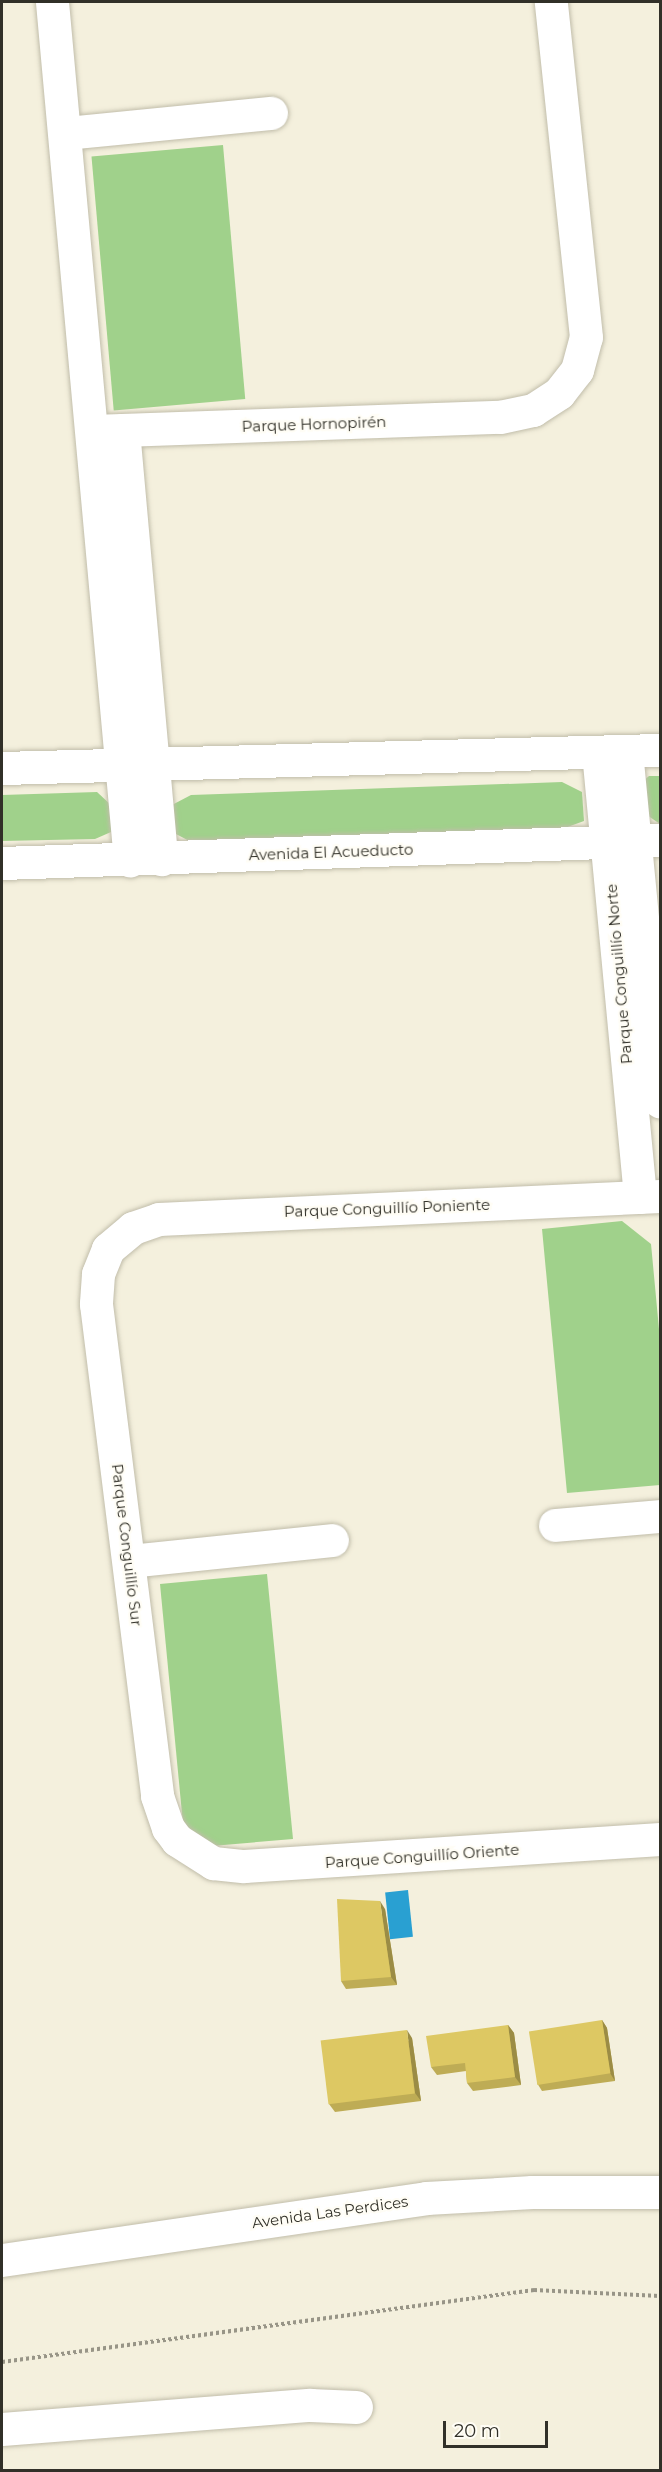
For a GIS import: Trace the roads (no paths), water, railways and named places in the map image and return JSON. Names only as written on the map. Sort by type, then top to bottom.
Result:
[{"type":"street","points":[[52,2],[66,133],[108,430],[151,763],[145,860]]},
{"type":"street","name":"Parque Hornopirén","points":[[108,430],[500,417],[533,410],[559,393],[578,370],[586,337],[551,2]]},
{"type":"street","points":[[66,133],[271,114]]},
{"type":"street","points":[[108,430],[119,764],[145,860]]},
{"type":"street","points":[[2,768],[660,750]]},
{"type":"street","name":"Parque Conguillío Norte","points":[[612,752],[635,840],[660,1101]]},
{"type":"street","name":"Parque Conguillío Norte","points":[[635,840],[650,1196]]},
{"type":"street","name":"Avenida El Acueducto","points":[[2,863],[145,860],[635,840]]},
{"type":"street","name":"Parque Conguillío Poniente","points":[[118,1238],[144,1224],[177,1216],[650,1196]]},
{"type":"street","name":"Parque Conguillío Sur","points":[[118,1238],[108,1249],[98,1274],[96,1304],[158,1796],[168,1828],[186,1849]]},
{"type":"street","points":[[555,1525],[660,1516]]},
{"type":"street","points":[[130,1561],[332,1540]]},
{"type":"street","name":"Parque Conguillío Oriente","points":[[186,1849],[213,1863],[244,1866],[660,1839]]},
{"type":"street","name":"Avenida Las Perdices","points":[[2,2260],[426,2198],[532,2192],[660,2192]]},
{"type":"street","points":[[2,2429],[310,2405],[356,2407]]},
{"type":"water","points":[[408,1890],[413,1937],[390,1939],[385,1892]]}]
